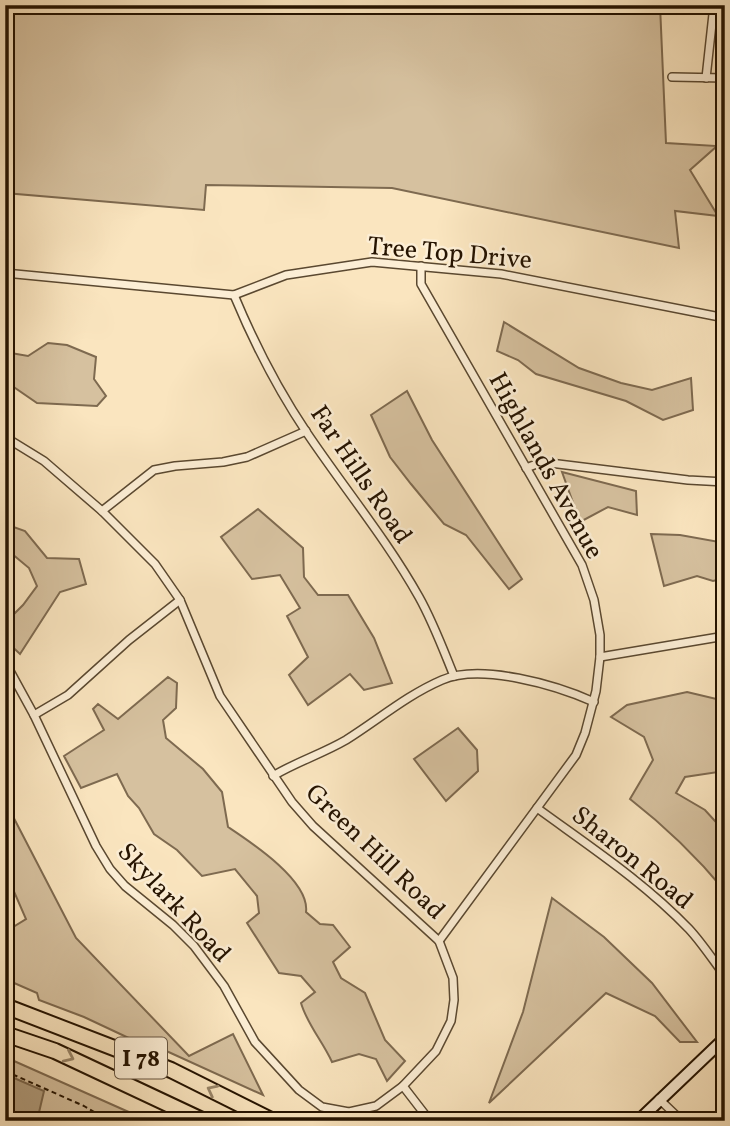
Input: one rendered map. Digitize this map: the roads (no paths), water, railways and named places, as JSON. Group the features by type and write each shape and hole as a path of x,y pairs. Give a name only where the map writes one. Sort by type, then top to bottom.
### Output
{"highway":[{"name":"I 78","path":"5,1006 172,1070 273,1121"},
{"name":"I 78","path":"5,1034 55,1051 204,1121"}],"main road":[{"path":"638,1121 725,1038"}],"street":[{"path":"706,78 714,5"},
{"path":"672,77 725,78"},
{"name":"Tree Top Drive","path":"5,273 234,295 286,275 372,262 501,274 725,318"},
{"name":"Highlands Avenue","path":"421,266 421,284 582,565 594,600 600,635 594,702 576,754 439,941"},
{"name":"Far Hills Road","path":"234,295 250,333 306,431 418,595 454,676"},
{"path":"102,511 154,470 247,457 306,431"},
{"name":"Green Hill Road","path":"5,437 44,461 102,511 155,564 180,600 220,696 273,776 313,826 439,941 453,978 451,1021 436,1051 403,1086"},
{"path":"526,468 542,462 725,482"},
{"path":"34,715 68,695 129,640 180,600"},
{"path":"600,657 725,636"},
{"name":"Skylark Road","path":"5,662 110,869 125,886 163,916 194,946 223,986 255,1042 299,1090 322,1107 349,1112 376,1106 403,1086"},
{"path":"273,776 342,742 411,696 454,676 486,675 525,680 564,688 594,702"},
{"name":"Sharon Road","path":"537,808 627,873 661,903 690,930 725,976"},
{"path":"403,1086 430,1121"},
{"path":"659,1099 682,1121"}]}
